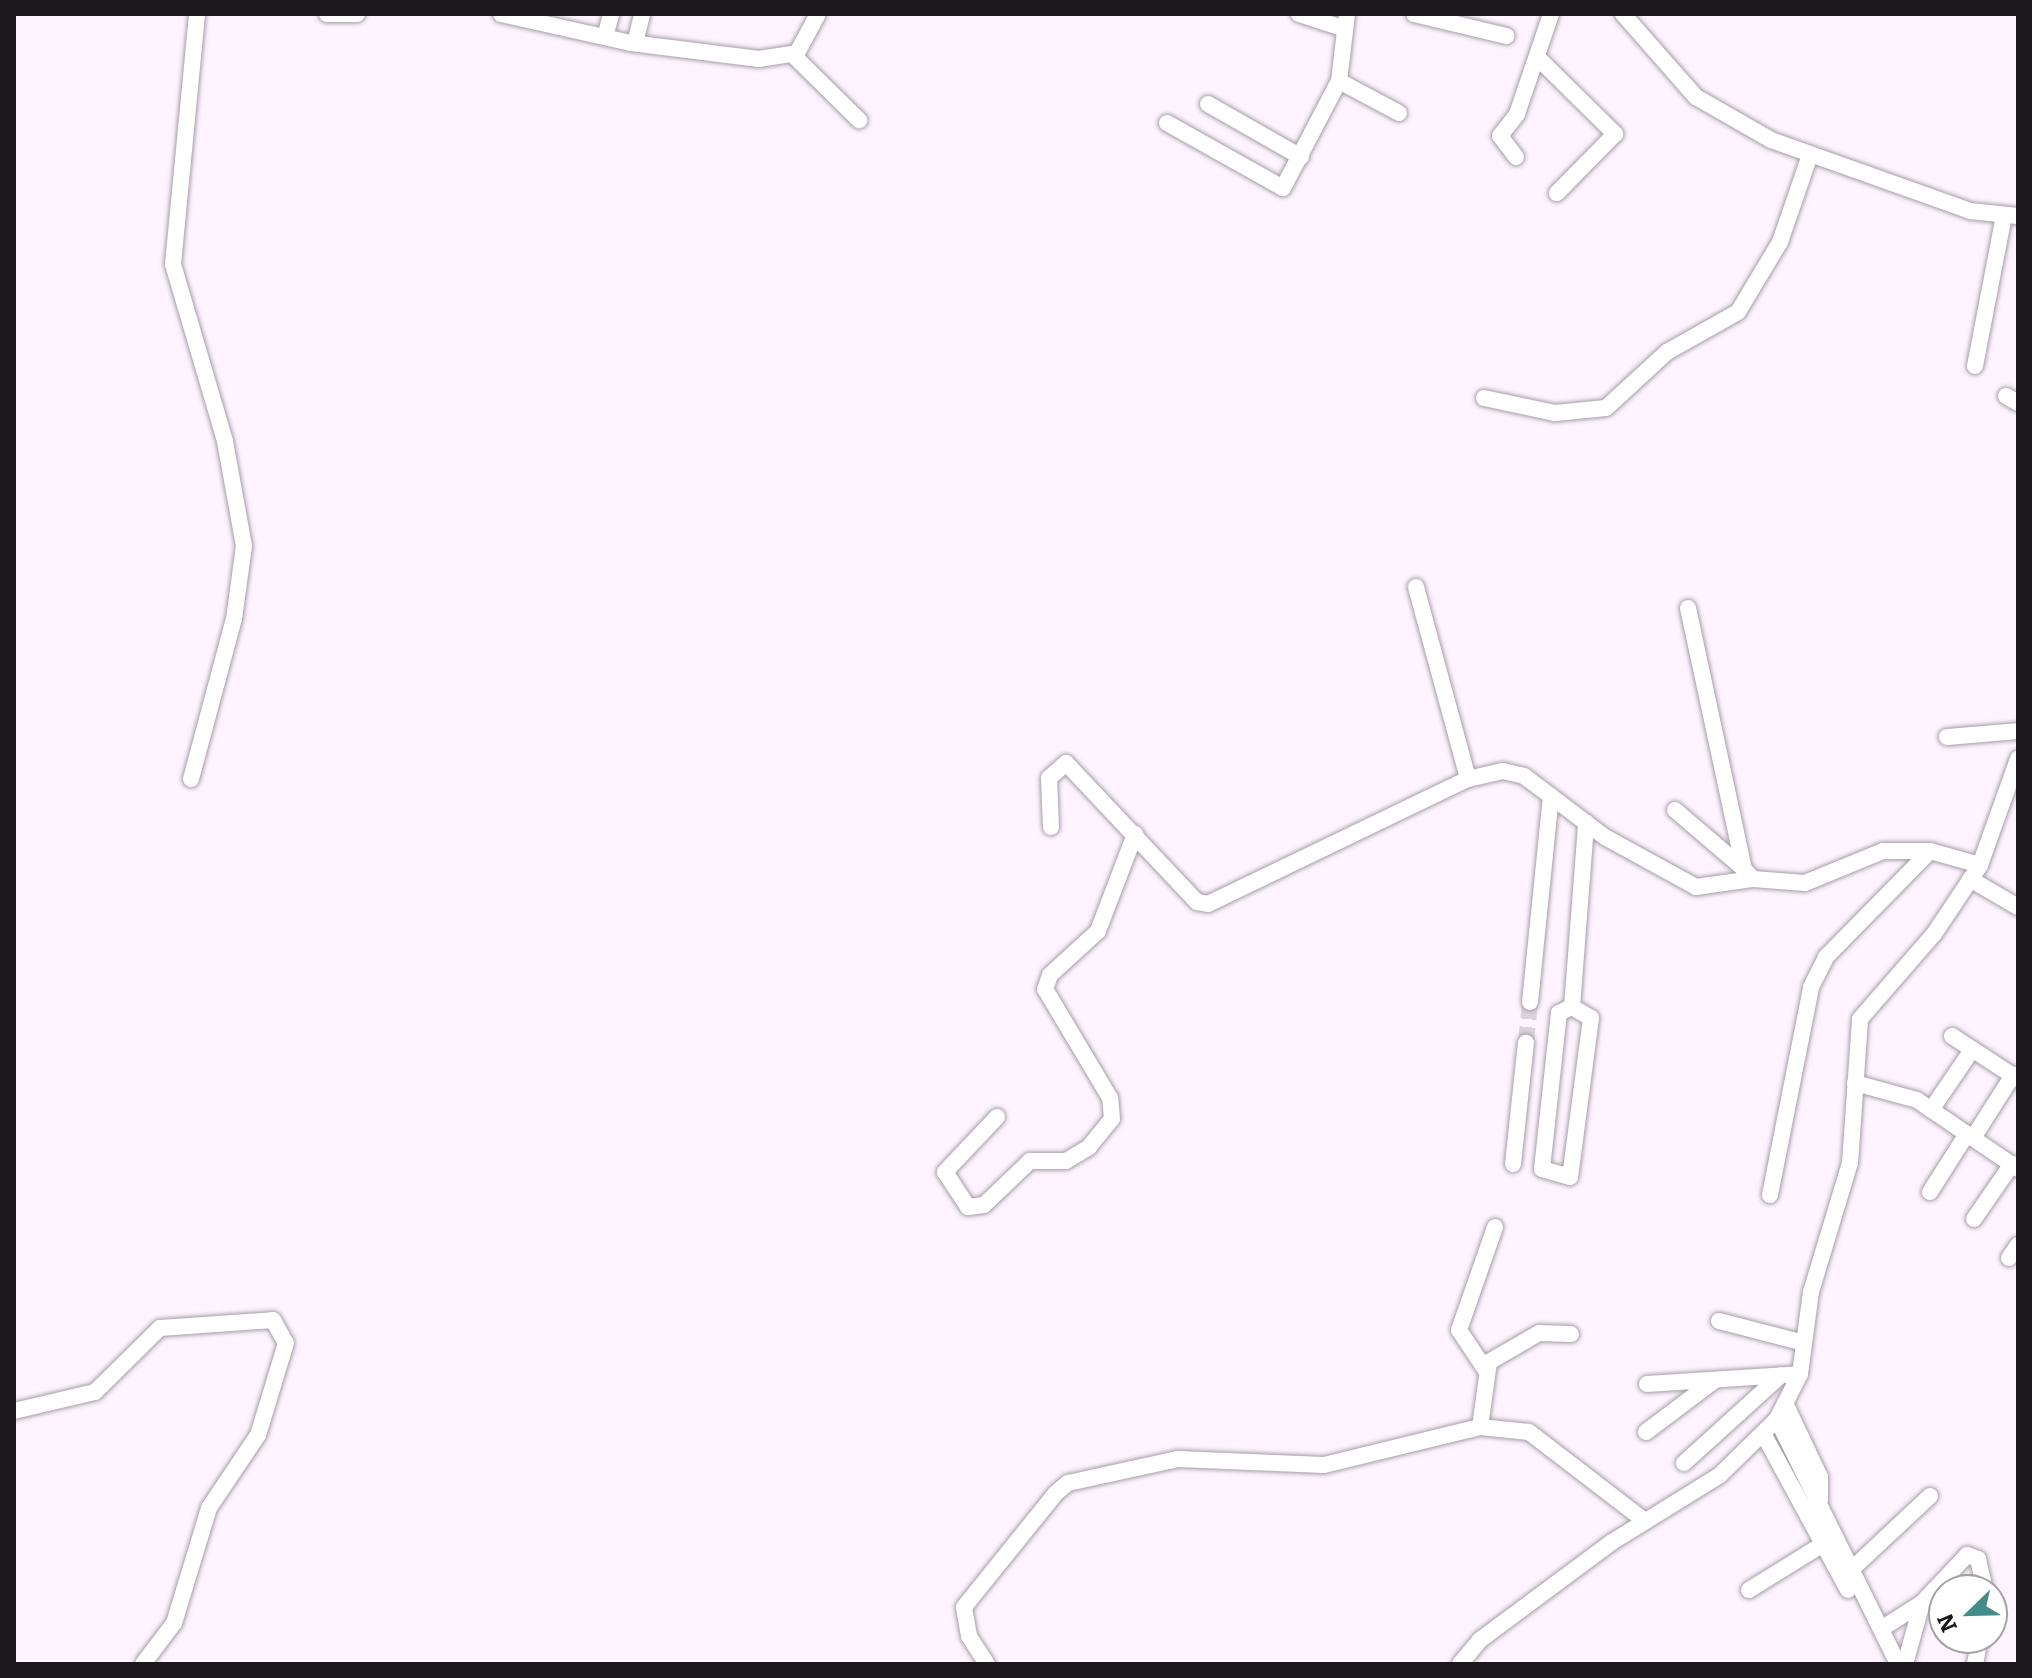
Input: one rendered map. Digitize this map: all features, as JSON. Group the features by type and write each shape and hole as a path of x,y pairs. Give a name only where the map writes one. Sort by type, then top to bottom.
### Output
{"street":[{"path":"191,779 234,619 244,546 225,441 173,264 197,14"},
{"path":"327,14 357,14"},
{"path":"506,14 635,43 759,59 793,55"},
{"path":"605,37 611,14"},
{"path":"635,43 642,14"},
{"path":"793,55 818,14"},
{"path":"1167,123 1277,187 1301,157 1339,81 1344,21 1299,14"},
{"path":"1516,157 1500,136 1517,114 1551,14"},
{"path":"1623,14 1696,97 1809,158 1970,211 2011,215 1975,366"},
{"path":"1420,15 1506,36"},
{"path":"793,55 859,120"},
{"path":"1537,57 1615,134 1557,193"},
{"path":"1339,81 1399,113"},
{"path":"1208,104 1301,157"},
{"path":"1484,398 1555,413 1606,408 1667,352 1738,312 1780,242 1809,158"},
{"path":"1416,587 1468,779"},
{"path":"1688,608 1748,874"},
{"path":"1947,737 2018,731"},
{"path":"1460,1664 1480,1640 1765,1437 1777,1419 1800,1374 1811,1292 1850,1163 1860,1019 1975,872 2018,759"},
{"path":"1051,827 1049,778 1066,763 1197,902 1208,904 1468,779 1503,771 1551,796 1586,823 1696,887 1748,874 1805,883 1855,857 1930,851 1975,872 2018,907"},
{"path":"1530,1002 1551,796"},
{"path":"1675,810 1748,874"},
{"path":"1572,1007 1586,823"},
{"path":"997,1117 945,1172 968,1207 984,1205 1030,1161 1066,1161 1089,1147 1112,1119 1110,1098 1045,989 1050,975 1098,931 1135,834"},
{"path":"1770,1195 1811,987 1826,957 1930,851"},
{"path":"1572,1007 1591,1018 1570,1177 1542,1169 1559,1013 1572,1007"},
{"path":"1930,1192 2015,1077 1952,1036"},
{"path":"1513,1164 1526,1043"},
{"path":"1931,1110 1972,1050"},
{"path":"1855,1083 1893,1088 2016,1165 1974,1219"},
{"path":"1480,1427 1485,1369 1459,1330 1495,1227"},
{"path":"14,1411 95,1392 160,1328 273,1320 286,1343 258,1435 209,1508 174,1623 143,1664"},
{"path":"1719,1321 1804,1343"},
{"path":"1485,1369 1539,1333 1571,1334"},
{"path":"1647,1384 1800,1374"},
{"path":"1684,1463 1780,1376"},
{"path":"1646,1432 1715,1380"},
{"path":"1785,1403 1820,1500 1898,1664"},
{"path":"1777,1419 1805,1462"},
{"path":"987,1664 969,1636 964,1607 1007,1546 1068,1483 1178,1459 1357,1462 1480,1427 1540,1438 1645,1521"},
{"path":"1765,1437 1820,1546 1848,1590"},
{"path":"1852,1569 1930,1496"},
{"path":"1749,1590 1820,1546"},
{"path":"1949,1574 1967,1555 1978,1559 1981,1574"},
{"path":"1881,1629 1928,1597"},
{"path":"1905,1664 1922,1603"}],"tunnel":[{"path":"1526,1043 1530,1002"}]}
